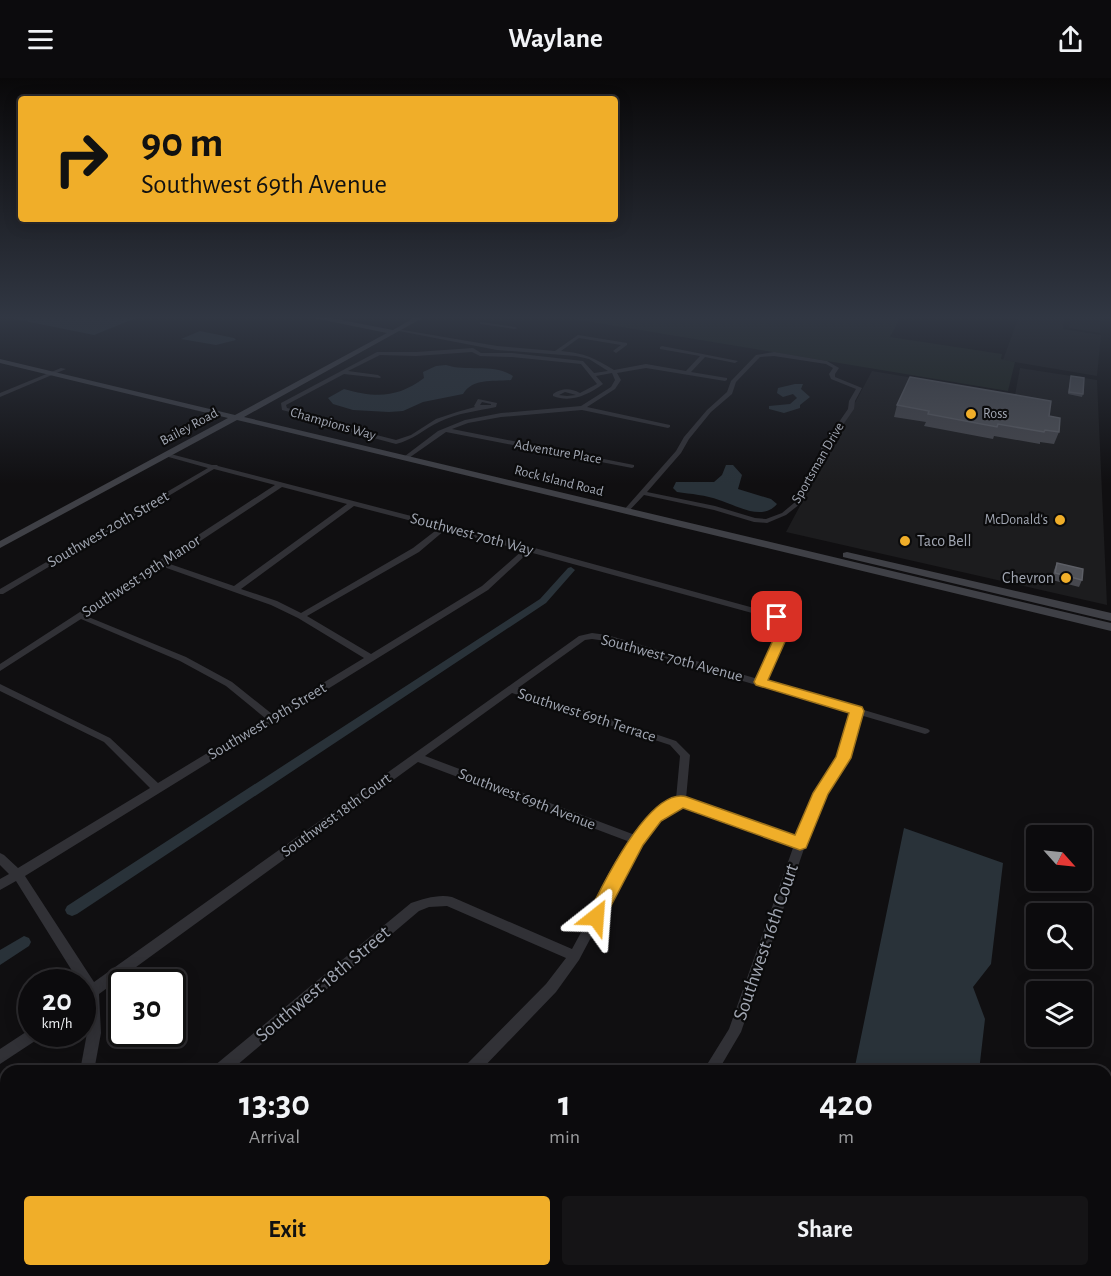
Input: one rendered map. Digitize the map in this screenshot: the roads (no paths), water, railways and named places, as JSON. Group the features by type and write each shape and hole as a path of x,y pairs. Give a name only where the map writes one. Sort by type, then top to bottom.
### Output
{"main road":[{"name":"Rock Island Road","path":"48,372 411,456 1111,627"},
{"name":"Rock Island Road","path":"74,372 236,414"},
{"name":"Bailey Road","path":"0,535 314,372"},
{"name":"Bailey Road","path":"0,545 167,455 236,414"},
{"name":"Rock Island Road","path":"628,509 1111,617"}],"street":[{"name":"Champions Way","path":"340,372 286,401 284,409 304,414 312,420 396,442 407,440 434,421 448,415 481,408 477,406 480,400 490,400 501,415"},
{"path":"340,372 378,378"},
{"name":"Champions Way","path":"591,372 594,375"},
{"path":"580,394 600,384 594,375 614,372 618,380 613,388 582,408"},
{"path":"681,372 725,379"},
{"name":"Sportsman Drive","path":"628,509 679,452 692,431 709,411 730,393 733,382 743,372"},
{"name":"Sportsman Drive","path":"642,493 715,508 754,520 766,520 784,514 796,504 819,467 824,458 824,448 851,410 852,401 859,388 852,383 836,380 832,374 833,372"},
{"path":"0,394 53,373"},
{"path":"411,456 446,433 448,429 467,421 501,415 582,408 668,426"},
{"name":"Adventure Place","path":"448,429 483,438 632,466"},
{"name":"Southwest 70th Way","path":"167,455 528,549 777,617 785,626 760,682"},
{"name":"Southwest 20th Street","path":"0,592 215,466"},
{"name":"Southwest 19th Manor","path":"0,668 282,484"},
{"path":"236,589 353,503"},
{"path":"301,616 416,550 444,527"},
{"name":"Southwest 19th Street","path":"0,885 485,588 528,549"},
{"path":"160,563 274,603 301,616 371,658"},
{"path":"80,616 183,659 229,684 270,718"},
{"name":"Southwest 70th Avenue","path":"592,636 607,638 925,731"},
{"name":"Southwest 18th Court","path":"96,988 510,689 582,638 592,636"},
{"path":"0,687 107,740 156,788"},
{"name":"Southwest 69th Terrace","path":"510,689 673,743 685,754 681,801"},
{"name":"Southwest 16th Court","path":"714,1065 734,1032 800,843 820,793 843,758 857,711"},
{"name":"Southwest 69th Avenue","path":"416,757 637,840"},
{"path":"476,1065 551,988 575,956 637,840 655,817 681,801 800,843"},
{"path":"0,858 18,874 73,969"},
{"name":"Southwest 18th Street","path":"226,1065 415,907 429,902 448,901 575,956"},
{"path":"0,1057 18,1044"},
{"path":"88,1065 91,1047"}],"waterway":[{"path":"72,910 543,601 571,570"},
{"path":"0,958 24,942"}],"place":[{"name":"Ross","path":"971,414"},
{"name":"McDonald's","path":"1060,520"},
{"name":"Taco Bell","path":"905,541"},
{"name":"Chevron","path":"1066,578"}]}
